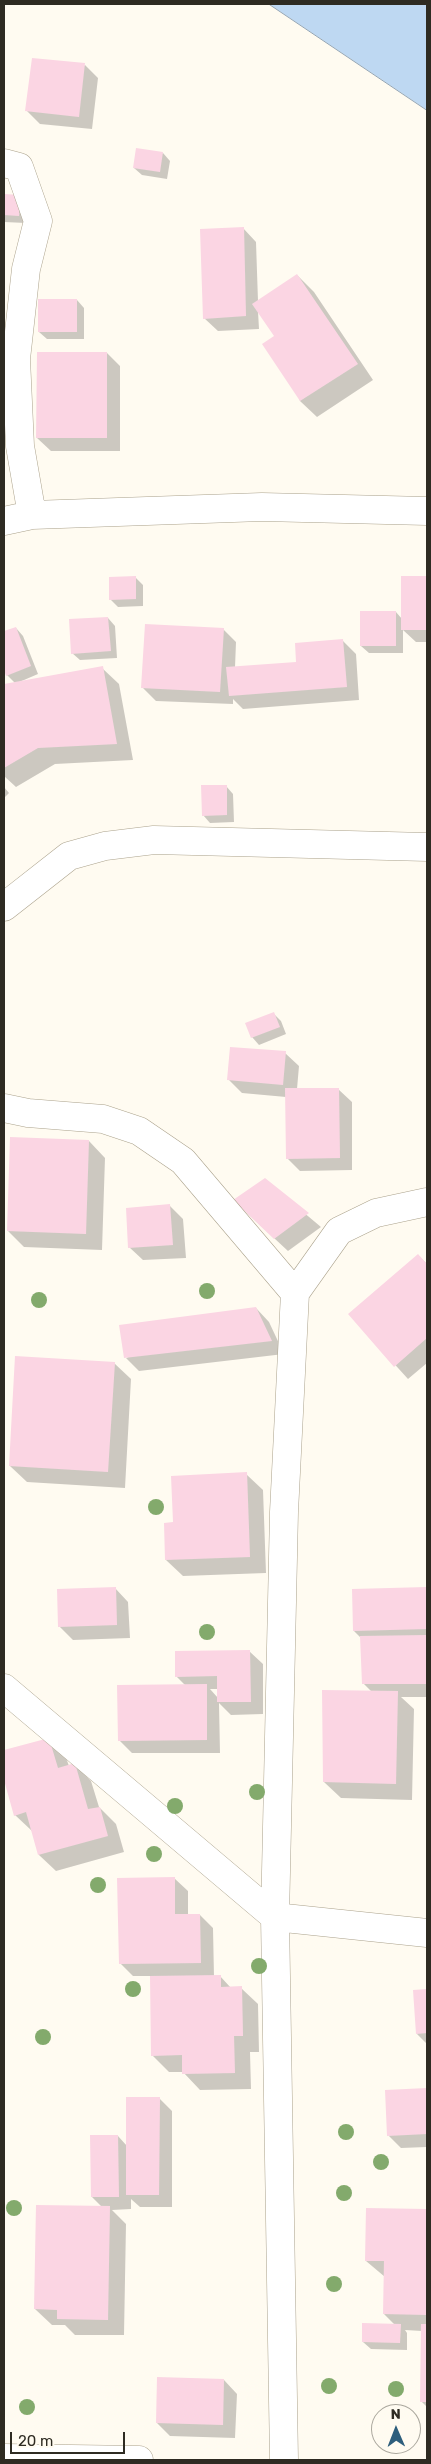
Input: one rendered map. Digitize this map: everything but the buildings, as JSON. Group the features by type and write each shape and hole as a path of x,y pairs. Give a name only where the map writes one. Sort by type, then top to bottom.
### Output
{"street":[{"path":"4,163 19,168 38,221 26,269 16,359 20,446 32,515"},
{"path":"4,521 32,515 262,508 427,511"},
{"path":"4,908 69,856 105,846 154,840 427,847"},
{"path":"4,1108 28,1113 103,1119 140,1131 183,1161 295,1293"},
{"path":"284,2460 275,1917 284,1512 295,1293 339,1231 376,1213 427,1202"},
{"path":"4,1688 275,1917 427,1933"},
{"path":"4,2458 139,2460"}],"water":[{"path":"269,4 427,4 427,110"}]}
